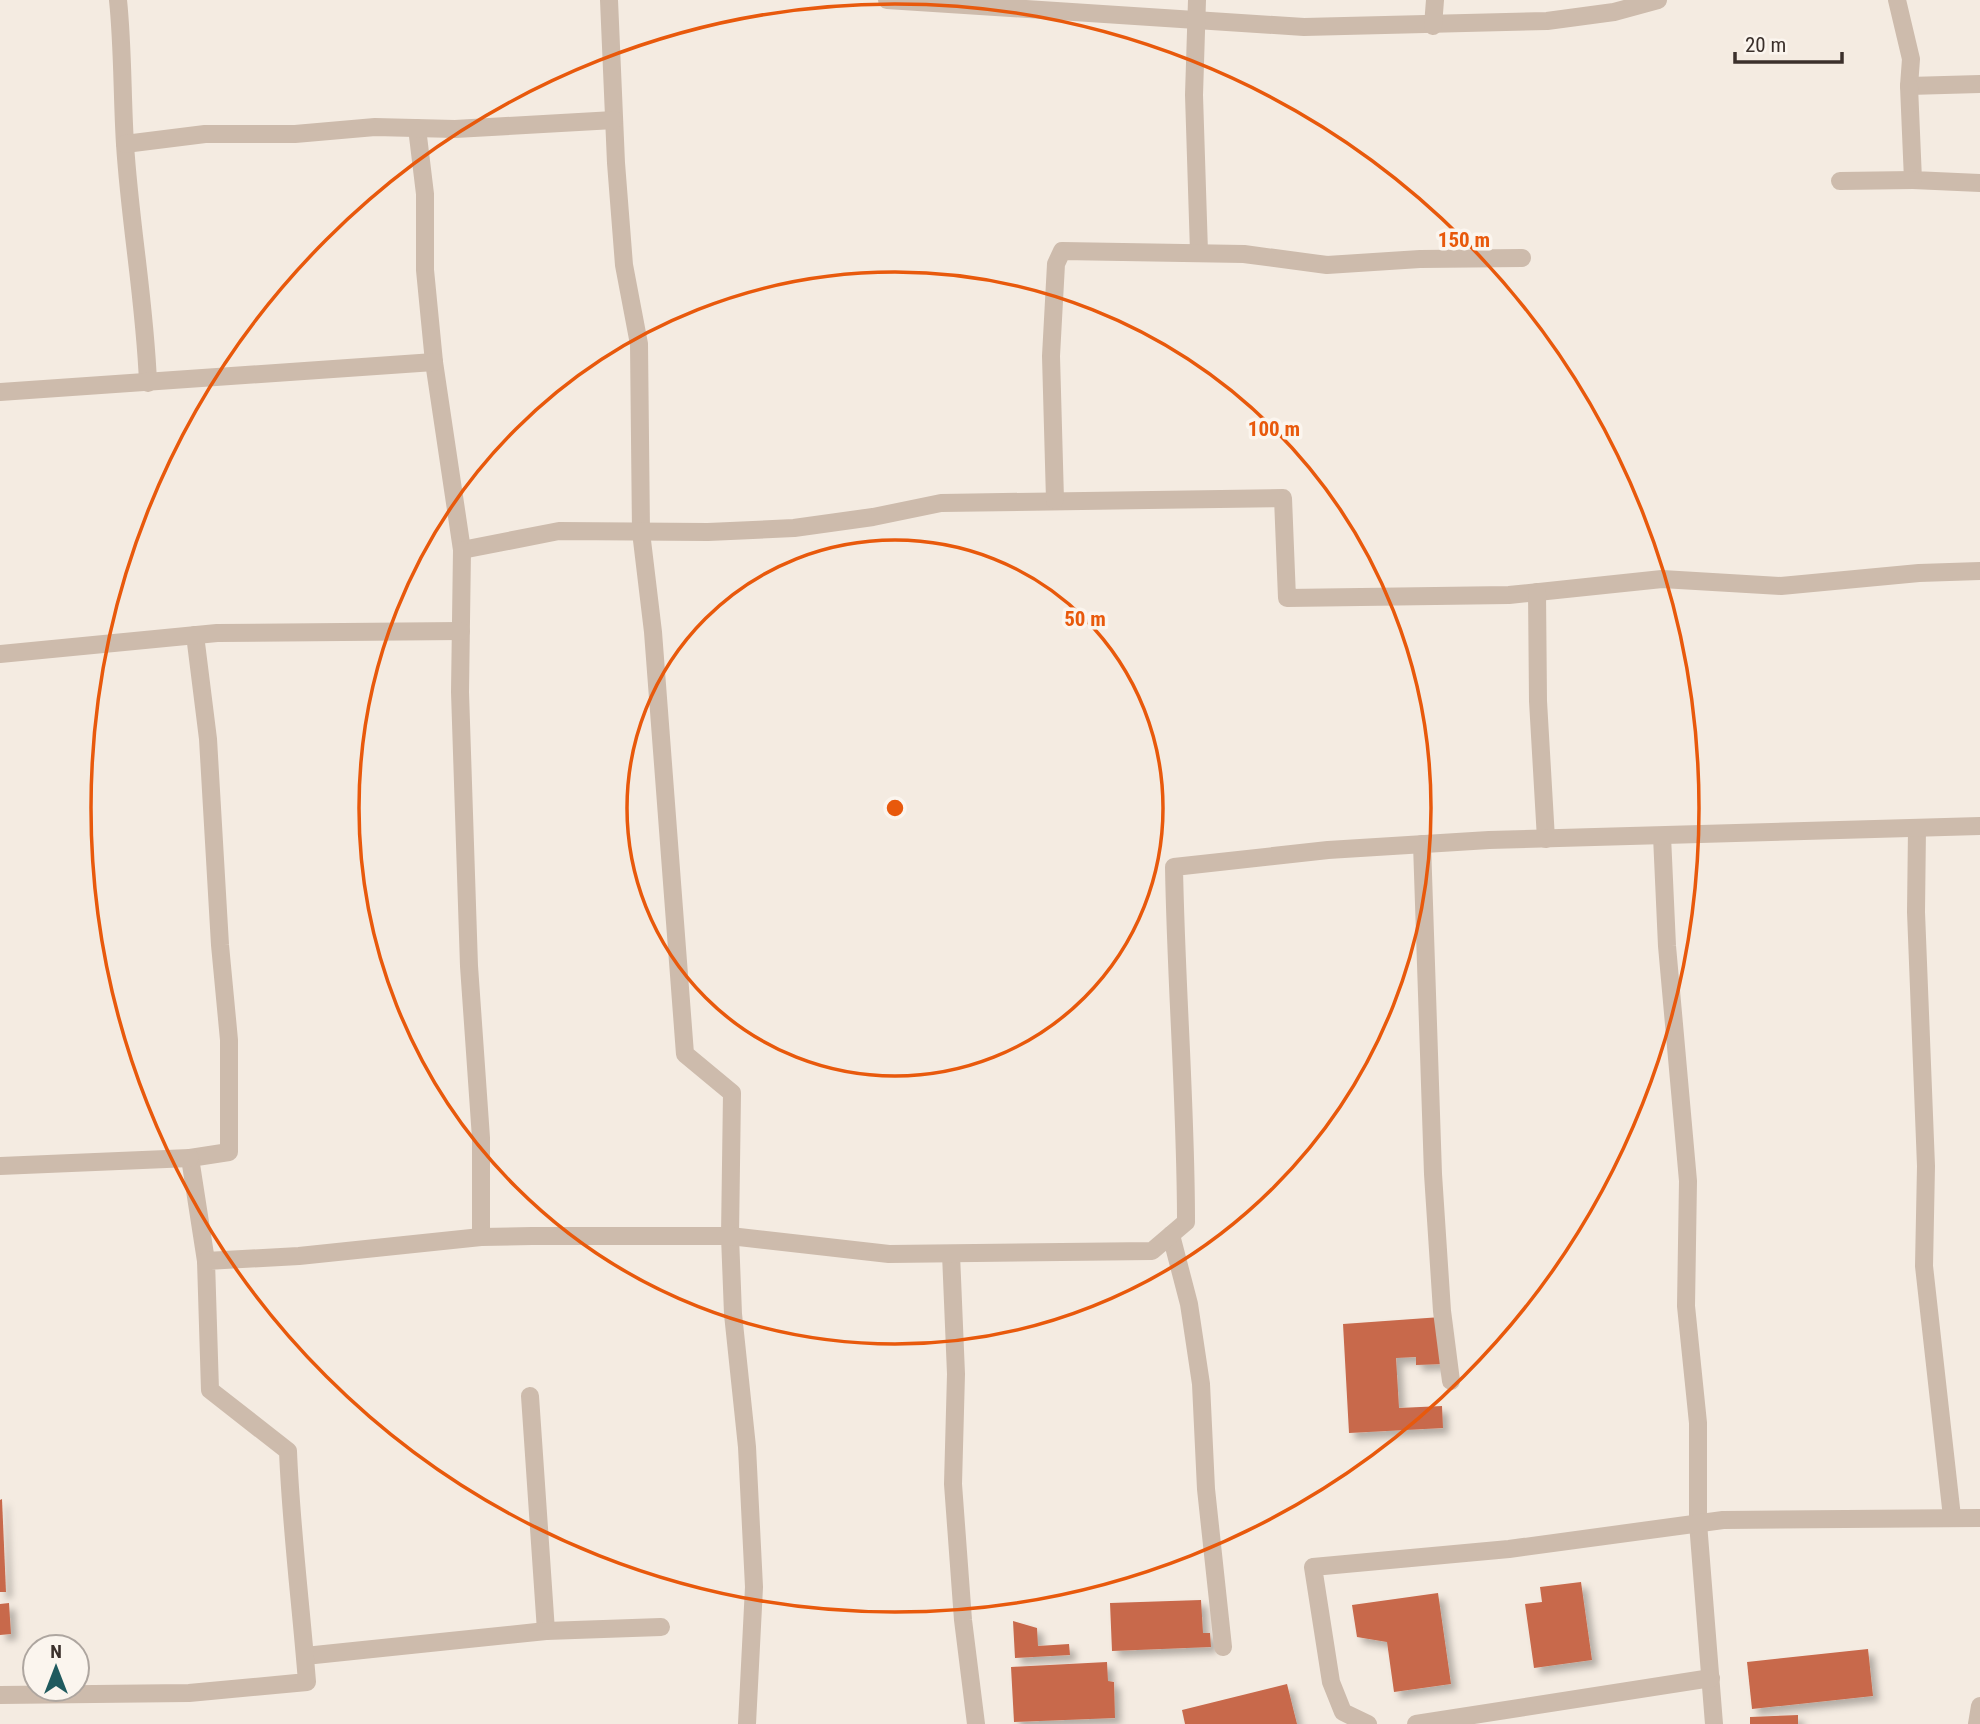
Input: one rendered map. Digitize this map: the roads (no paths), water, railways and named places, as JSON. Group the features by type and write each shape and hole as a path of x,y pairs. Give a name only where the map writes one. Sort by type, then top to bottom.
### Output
{"street":[{"path":"118,0 124,58 125,144 146,322 148,383"},
{"path":"608,0 624,265 639,344 641,532 654,644 685,1054 732,1093 730,1236 733,1314 747,1447 754,1587 747,1724"},
{"path":"887,0 1304,27 1433,26 1547,21 1614,12 1658,0"},
{"path":"1197,0 1194,95 1199,252"},
{"path":"1433,26 1435,0"},
{"path":"1896,0 1911,59 1909,86 1913,180"},
{"path":"1909,86 1980,85"},
{"path":"125,144 205,134 295,134 375,127 455,129 614,120"},
{"path":"416,128 425,194 425,270 434,362 462,550 461,631 469,966 481,1138 481,1237"},
{"path":"1840,181 1980,183"},
{"path":"1055,500 1051,356 1056,264 1062,251 1199,252 1327,265 1420,259 1522,258"},
{"path":"0,392 434,362"},
{"path":"462,550 559,531 794,528 873,517 941,503 1283,498 1287,598 1357,599 1537,593 1662,579 1781,586 1919,573 1980,571"},
{"path":"1537,593 1538,701 1546,839"},
{"path":"0,654 195,635 461,631"},
{"path":"0,1166 190,1158 229,1152 229,1040 220,944 208,739 195,635"},
{"path":"206,1261 299,1256 481,1237 730,1236 890,1254 1152,1251 1186,1222 1186,1131 1175,979 1174,867 1328,850 1422,844 1980,826"},
{"path":"1917,828 1916,912 1926,1166 1924,1266 1952,1517"},
{"path":"1662,836 1667,946 1688,1181 1686,1306 1698,1423 1699,1523 1714,1724"},
{"path":"1422,844 1433,1174 1442,1311 1451,1381"},
{"path":"0,1695 189,1693 307,1682 302,1601 291,1537 288,1451 210,1390 206,1261 190,1158"},
{"path":"1171,1235 1189,1304 1201,1384 1206,1489 1223,1647"},
{"path":"951,1254 956,1374 953,1484 963,1619 976,1724"},
{"path":"530,1396 547,1631"},
{"path":"1368,1724 1343,1712 1331,1682 1313,1567 1509,1549 1699,1523 1980,1518"},
{"path":"305,1656 547,1631 661,1627"},
{"path":"1416,1724 1711,1678"},
{"path":"1977,1724 1980,1706"}]}
